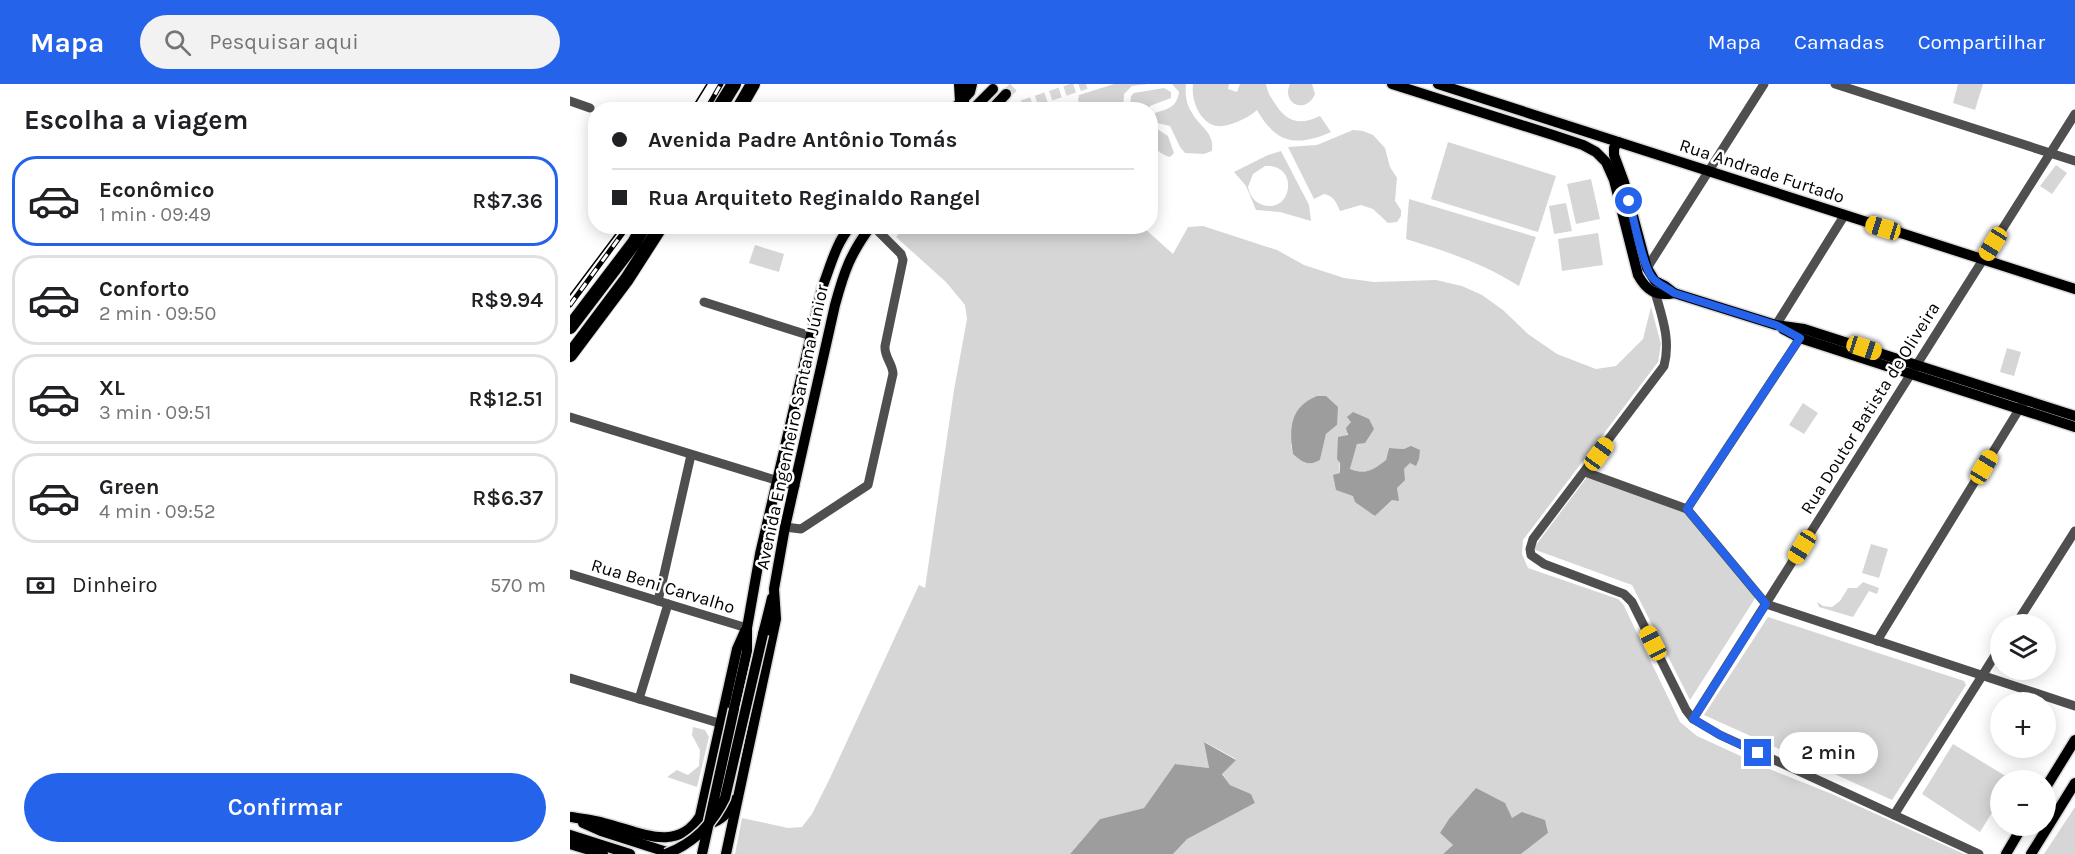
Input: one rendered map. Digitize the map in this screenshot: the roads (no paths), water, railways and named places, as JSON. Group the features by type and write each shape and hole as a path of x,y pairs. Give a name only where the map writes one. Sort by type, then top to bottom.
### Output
{"highway":[{"path":"723,102 734,84"},
{"path":"743,102 753,84"},
{"path":"961,84 962,102"},
{"path":"570,327 639,234"},
{"path":"570,355 627,279 656,234"}],"main road":[{"path":"965,102 972,84"},
{"path":"1392,84 1573,142 1596,152 1610,169 1638,275 1647,288 1663,295 1674,293"},
{"name":"Rua Andrade Furtado","path":"1437,84 2075,289"},
{"path":"971,102 993,89"},
{"path":"999,102 1006,94"},
{"path":"1618,142 1614,148 1614,155 1624,182 1647,268 1655,281 1674,293 1776,325 1804,329 1914,369 2023,404 2075,416"},
{"path":"1619,204 1624,182"},
{"path":"1622,216 1639,239"},
{"name":"Avenida Engenheiro Santana Júnior","path":"702,854 747,651 747,628 760,554 822,288 846,234"},
{"name":"Avenida Engenheiro Santana Júnior","path":"726,854 776,619 774,589 785,527 842,277 854,248 865,234"},
{"path":"1776,325 1800,338 1914,369"},
{"path":"2023,404 2075,427"},
{"path":"666,854 688,844 706,829 725,798 774,589"},
{"path":"571,817 670,840 690,830 700,816 737,649 747,628"},
{"path":"2056,771 2075,740"},
{"path":"2031,854 2075,783"},
{"path":"702,806 706,819 714,822 720,820 728,811 740,784"},
{"path":"571,817 601,831 673,854"},
{"path":"570,835 630,854"},
{"path":"2006,854 2017,836"},
{"path":"570,844 603,854"}],"street":[{"path":"1428,96 1437,84"},
{"path":"1647,268 1764,84"},
{"path":"1835,84 2075,161"},
{"path":"570,101 588,107"},
{"name":"Rua Doutor Batista de Oliveira","path":"1693,719 2075,114"},
{"path":"1776,325 1844,216"},
{"path":"785,527 801,529 868,485 893,375 893,368 885,353 885,346 903,261 901,254 880,234"},
{"path":"1655,292 1667,334 1667,356 1664,366 1530,543 1531,555 1544,564 1624,594 1632,602 1686,710 1693,719 1720,735 1978,854"},
{"path":"704,302 811,336"},
{"path":"1687,509 1800,338"},
{"path":"1877,641 2023,404"},
{"path":"570,417 795,486"},
{"path":"657,601 691,455"},
{"path":"1585,472 1687,509 1766,604 2075,706"},
{"path":"2022,614 2075,531"},
{"name":"Rua Beni Carvalho","path":"570,574 747,628"},
{"path":"639,699 668,604"},
{"path":"1894,815 1990,663"},
{"path":"570,678 722,724"}],"tunnel":[{"path":"1006,94 1017,84"},
{"path":"1032,102 1086,84"}],"tram line":[{"path":"696,102 707,84"},
{"path":"570,295 616,234"}],"railway":[{"path":"711,102 721,84"},
{"path":"570,305 622,234"}]}
